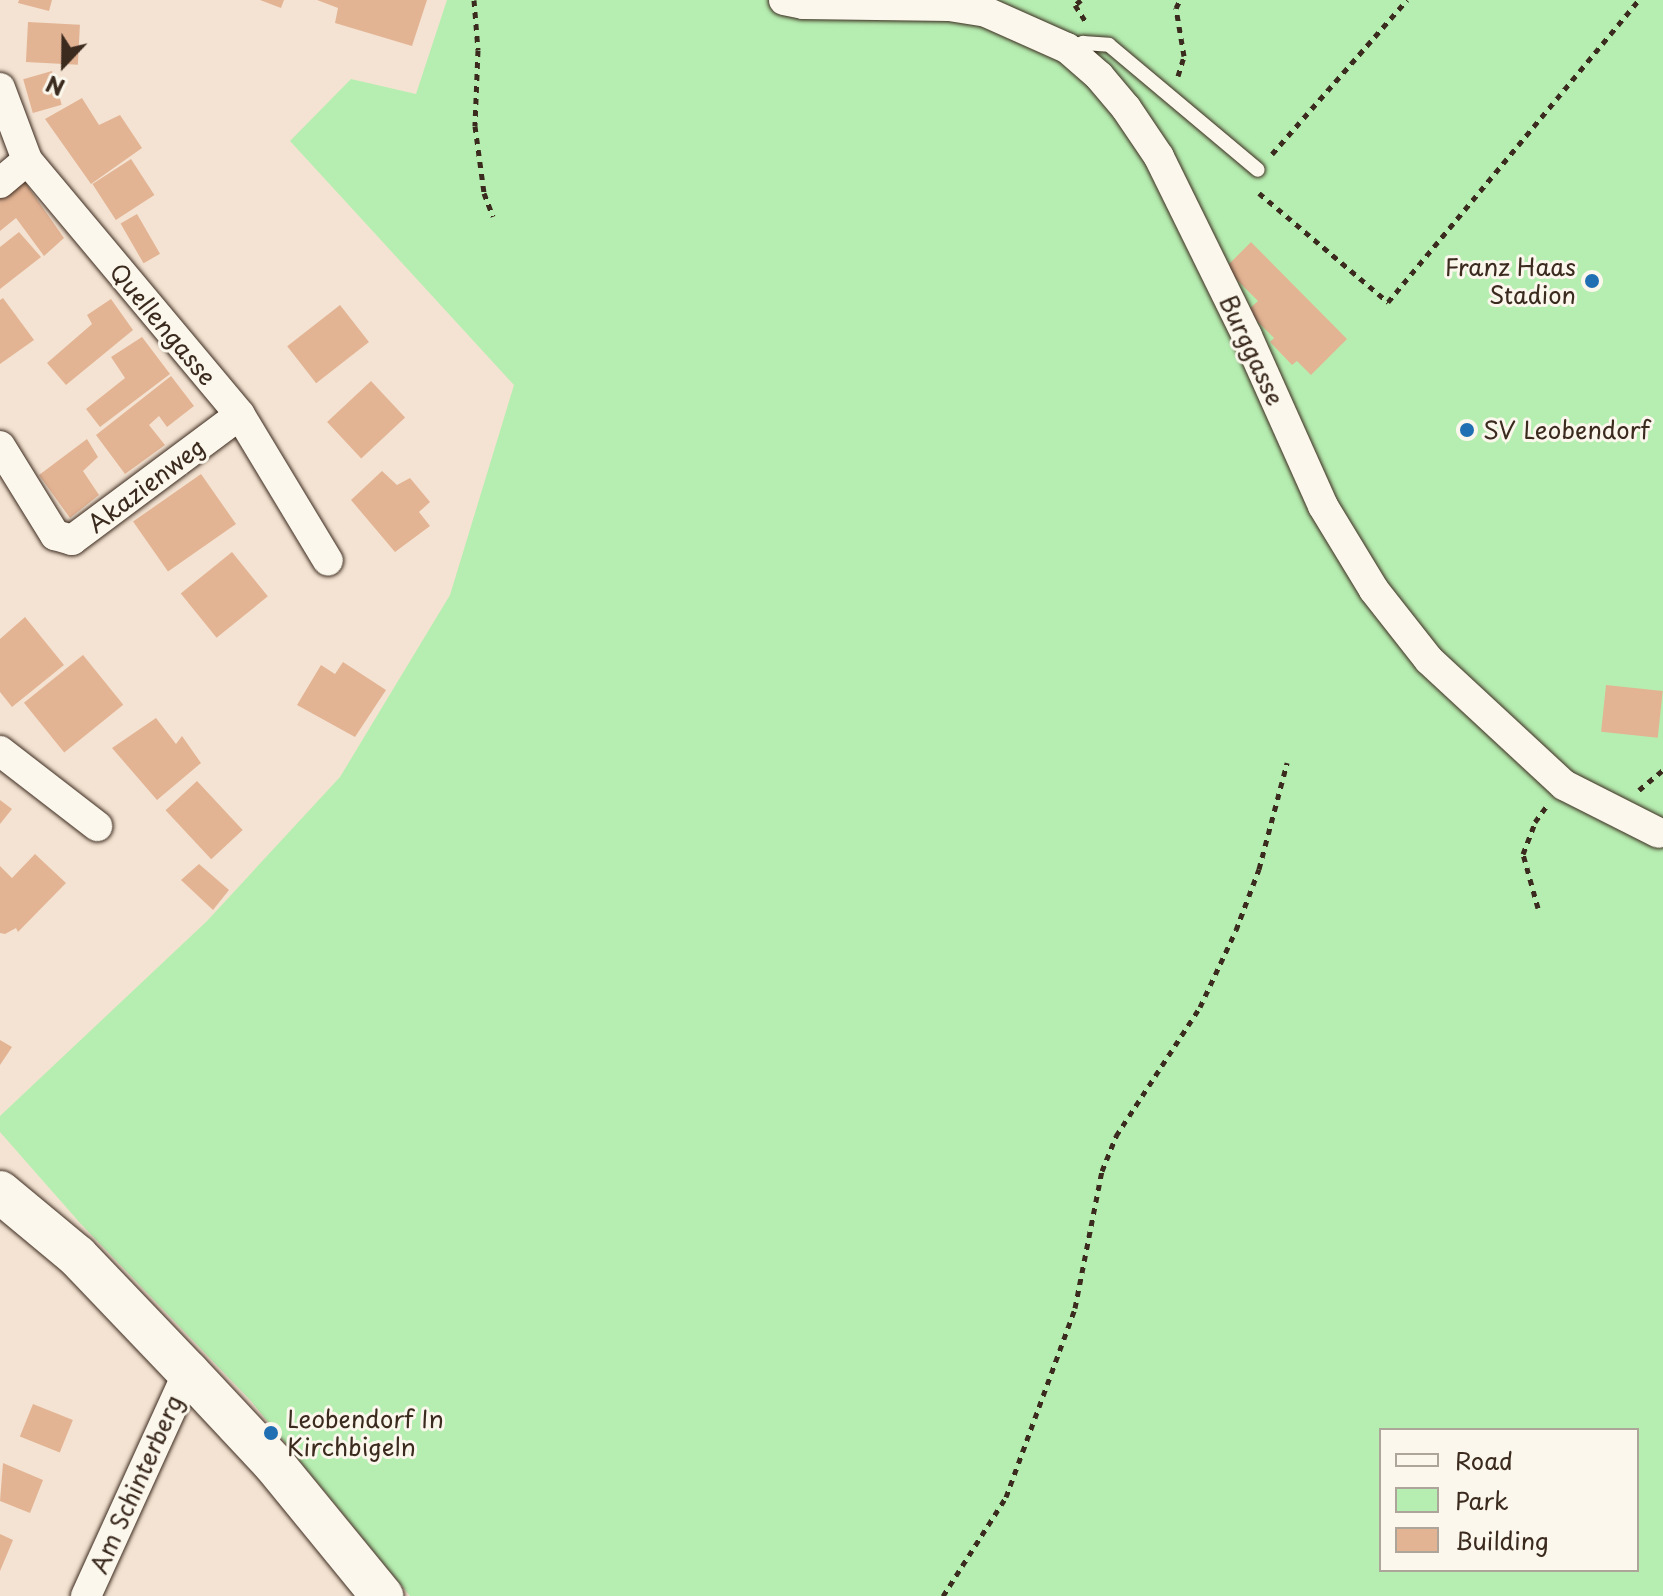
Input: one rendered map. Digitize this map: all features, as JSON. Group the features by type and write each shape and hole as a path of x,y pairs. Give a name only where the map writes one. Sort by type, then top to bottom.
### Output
{"main road":[{"path":"0,1192 22,1207 77,1256 188,1372 274,1464 376,1593"}],"street":[{"name":"Burggasse","path":"784,0 803,4 949,6 986,12 1025,26 1067,48 1099,76 1126,108 1159,157 1247,336 1323,506 1374,590 1429,660 1564,785 1659,833"},
{"name":"Quellengasse","path":"0,88 27,160 240,415 328,561"},
{"path":"0,183 27,160"},
{"name":"Akazienweg","path":"0,446 55,535 72,540 240,415"},
{"path":"0,751 97,826"},
{"name":"Am Schinterberg","path":"86,1596 188,1372"}],"lane":[{"path":"1067,48 1083,43 1109,45 1258,170"}],"path":[{"path":"474,0 478,50 475,126 484,193 493,216"},
{"path":"1161,88 1173,83 1179,75 1184,56 1176,8 1180,0"},
{"path":"1407,0 1247,183 1388,302 1639,0"},
{"path":"943,1596 1006,1497 1075,1308 1102,1171 1111,1148 1200,1007 1236,930 1259,869 1287,763"},
{"path":"1538,908 1523,854 1535,822 1564,785"}],"green space":[{"path":"447,0 1663,0 1663,1596 410,1596 251,1401 80,1223 0,1132 0,1116 207,921 340,777 450,595 514,385 290,141 351,79 416,94"}],"building":[{"path":"19,0 52,0 49,11 18,3"},
{"path":"260,0 284,0 281,8"},
{"path":"317,0 427,0 412,46 335,23 338,8"},
{"path":"28,22 80,25 78,65 26,62"},
{"path":"52,71 62,105 33,113 23,79"},
{"path":"82,98 99,125 120,115 142,148 91,184 45,119"},
{"path":"131,159 154,195 116,220 92,184"},
{"path":"22,178 64,238 44,256 16,218 0,231 0,195"},
{"path":"137,214 160,254 144,263 121,224"},
{"path":"19,232 41,257 0,289 0,247"},
{"path":"1251,242 1347,339 1311,375 1297,361 1292,365 1270,342 1274,338 1247,311 1258,301 1225,268"},
{"path":"3,298 34,340 0,364 0,300"},
{"path":"111,299 133,330 66,385 47,363 92,324 87,315"},
{"path":"340,305 369,342 316,383 287,346"},
{"path":"142,337 170,374 100,427 86,409 125,378 111,357"},
{"path":"171,376 194,406 167,427 159,416 149,425 165,445 125,474 96,435"},
{"path":"371,381 405,418 361,458 327,422"},
{"path":"87,439 98,457 83,471 99,495 70,518 39,475"},
{"path":"382,471 397,485 410,478 430,502 419,512 430,526 395,552 351,500"},
{"path":"201,474 236,524 168,572 133,522"},
{"path":"232,552 268,596 217,638 181,594"},
{"path":"25,617 64,665 12,707 0,692 0,639"},
{"path":"83,655 123,705 64,753 24,703"},
{"path":"343,662 386,690 355,737 297,705 321,665 335,674"},
{"path":"1606,685 1663,691 1658,738 1601,732"},
{"path":"156,718 176,744 182,736 201,763 157,800 112,748"},
{"path":"197,781 243,830 211,859 166,810"},
{"path":"0,800 12,809 0,824"},
{"path":"35,854 66,883 18,932 16,928 5,934 0,933 0,866 12,878"},
{"path":"199,864 229,890 213,910 181,880"},
{"path":"0,1040 12,1047 0,1065"},
{"path":"33,1404 73,1420 60,1453 20,1436"},
{"path":"3,1463 43,1480 30,1513 0,1501"},
{"path":"0,1534 13,1540 0,1571"}],"place":[{"name":"Franz Haas Stadion","path":"1592,281"},
{"name":"SV Leobendorf","path":"1467,430"},
{"name":"Leobendorf In Kirchbigeln","path":"271,1433"}]}
